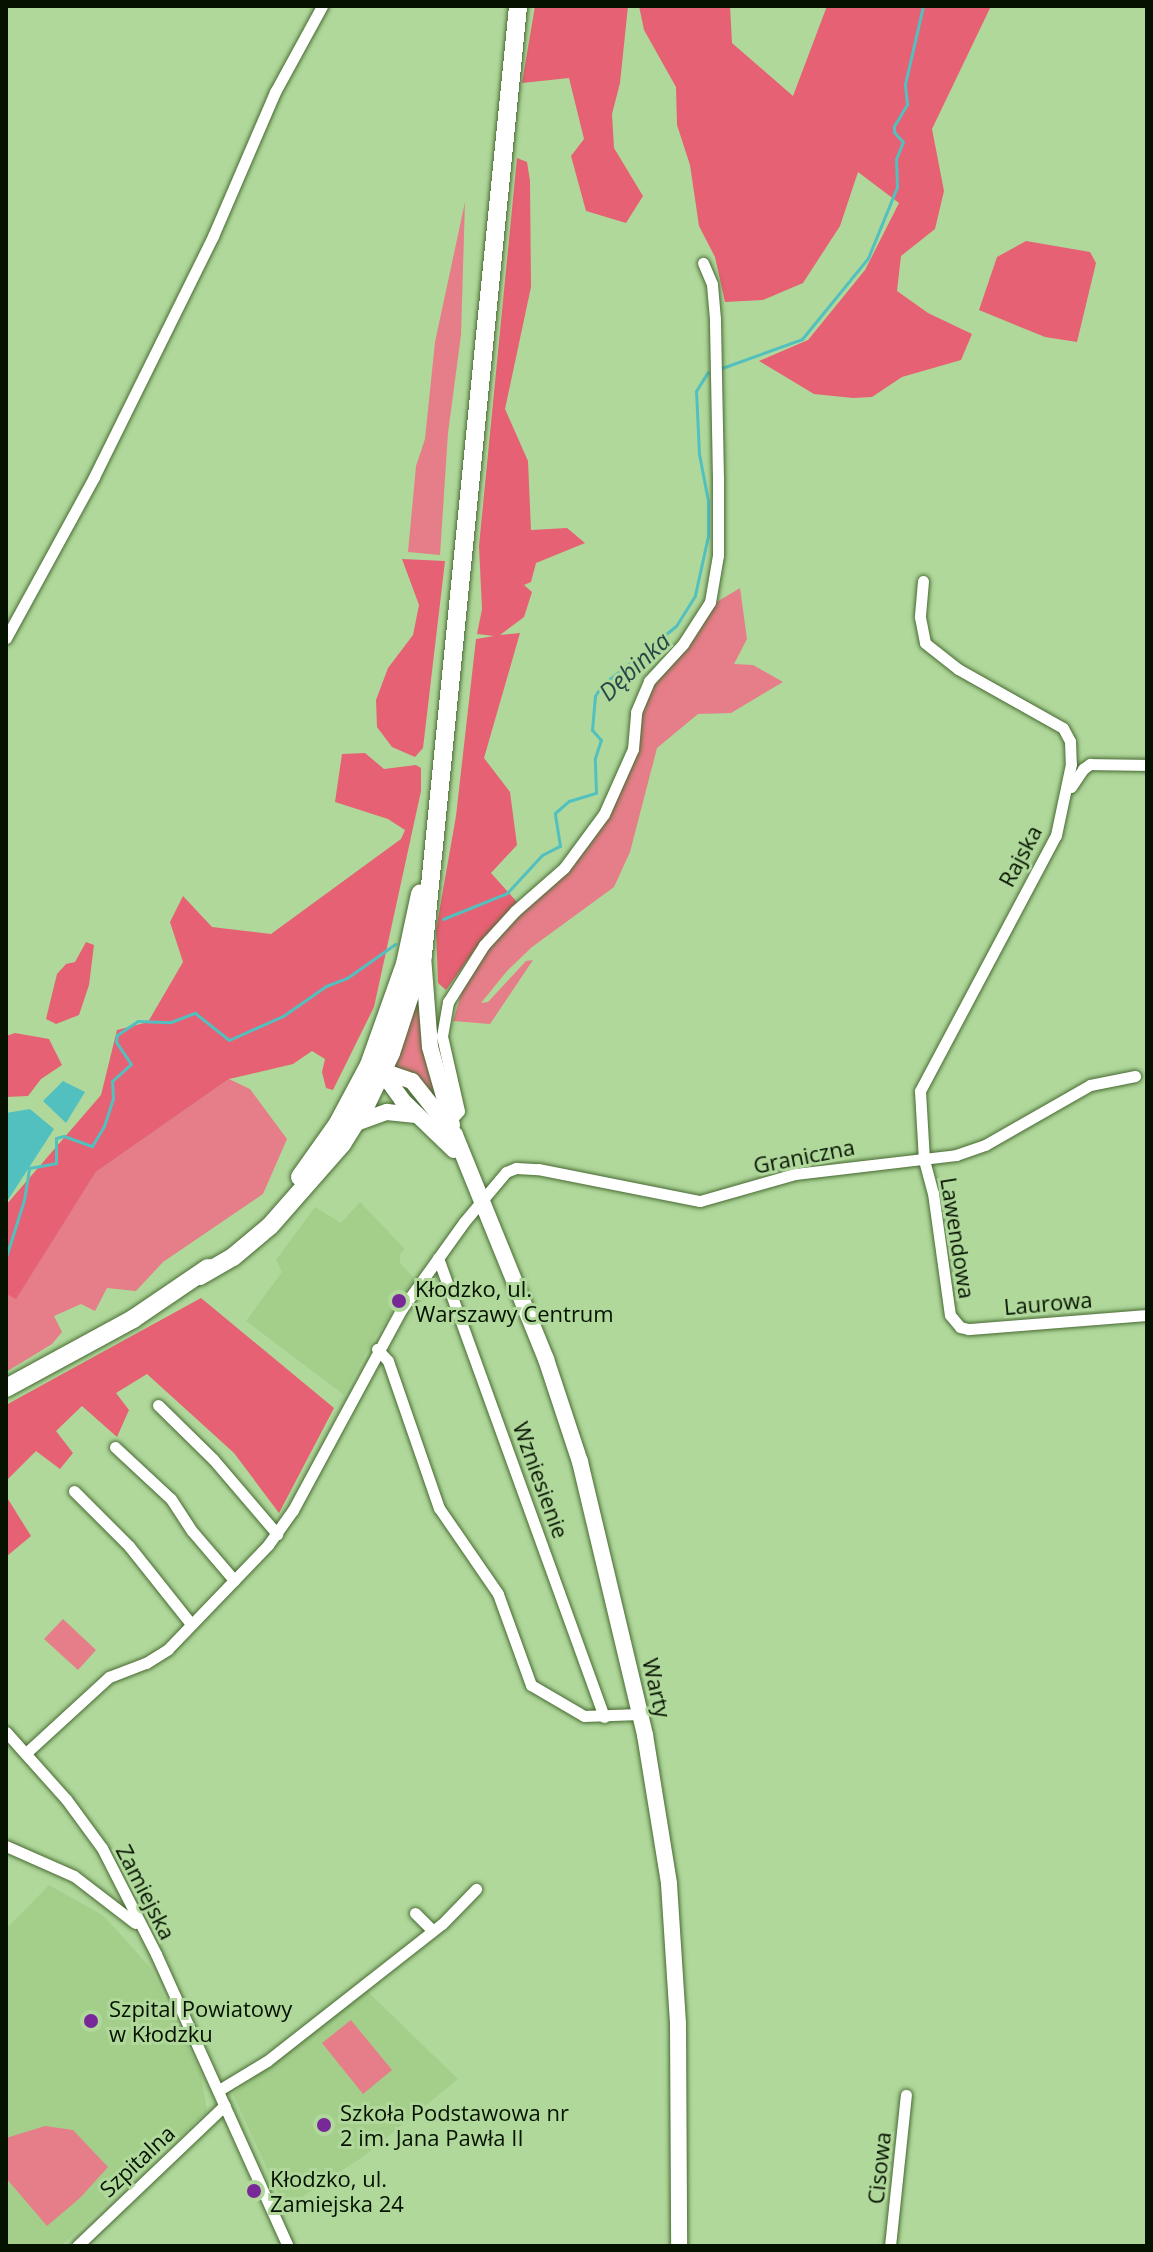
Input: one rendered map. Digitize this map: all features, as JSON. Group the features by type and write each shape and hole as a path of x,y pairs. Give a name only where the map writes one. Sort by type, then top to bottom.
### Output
{"highway":[{"path":"245,1242 320,1151 376,1069 406,1015 423,955 423,918 518,6"},
{"path":"6,1388 133,1319 200,1276 245,1242 304,1189 356,1123 423,918"}],"main road":[{"path":"423,955 430,1047 452,1128"},
{"name":"Warty","path":"376,1069 400,1074 412,1081 452,1128 546,1359 573,1439 640,1714 660,1814 674,1939 679,2246"},
{"name":"Warty","path":"376,1069 419,1117 445,1139 465,1165"},
{"path":"356,1123 387,1112 419,1117"}],"street":[{"path":"6,638 100,464 213,236 275,92 322,6"},
{"path":"452,1128 459,1111 442,1036 448,1002 484,945 515,911 564,868 604,814 633,749 636,712 649,681 683,644 710,602 718,555 715,319 712,284 703,263"},
{"name":"Rajska","path":"923,581 920,617 925,643 958,669 1063,728 1070,741 1068,793 1056,835 920,1091 924,1160"},
{"path":"1068,793 1083,769 1090,764 1147,765"},
{"name":"Graniczna","path":"480,1203 506,1172 516,1168 616,1182 700,1201 795,1174 924,1160 985,1145 1090,1085 1135,1076"},
{"name":"Lawendowa","path":"924,1160 933,1193 946,1297 954,1322"},
{"path":"26,1753 109,1677 146,1663 168,1649 277,1534 293,1510 377,1349 438,1258 480,1203"},
{"name":"Wzniesienie","path":"438,1258 604,1717"},
{"name":"Laurowa","path":"954,1322 969,1329 1147,1315"},
{"path":"377,1349 388,1361 439,1508 498,1594 531,1685 574,1712 604,1717 640,1714"},
{"path":"158,1405 213,1459 277,1534"},
{"path":"115,1447 171,1499 192,1531 234,1580"},
{"path":"74,1491 129,1546 191,1624"},
{"name":"Zamiejska","path":"6,1732 102,1848 119,1879 139,1928 156,1954 288,2246"},
{"path":"6,1846 74,1876 103,1895 139,1928"},
{"path":"103,1895 117,1887 119,1879"},
{"path":"219,2090 267,2061 437,1928 476,1889"},
{"path":"415,1913 437,1928"},
{"name":"Cisowa","path":"890,2246 906,2095"},
{"name":"Szpitalna","path":"77,2246 225,2105"}],"shaded area":[{"path":"535,6 628,6 620,83 612,114 614,148 643,196 626,223 586,211 571,156 584,139 569,78 522,83"},
{"path":"639,6 730,6 732,43 793,96 827,6 991,6 932,129 944,191 935,229 901,256 897,291 928,313 972,334 961,360 902,377 872,397 853,398 814,394 759,361 808,340 865,270 899,203 858,172 840,226 803,283 763,300 725,302 715,257 699,226 690,165 677,125 676,87 644,30"},
{"path":"517,158 527,162 530,181 531,287 505,409 528,461 531,530 567,528 585,543 536,563 531,582 524,585 532,592 524,617 500,635 520,633 484,758 510,792 517,845 491,873 517,902 479,944 446,990 438,983 436,930 456,816 476,639 494,636 477,634 482,609 479,546"},
{"path":"465,202 461,335 448,433 440,555 408,552 416,466 425,439 435,342"},
{"path":"1026,241 1090,252 1096,263 1077,342 1045,337 979,310 997,257"},
{"path":"402,559 445,561 423,748 415,757 392,747 377,727 376,700 388,668 413,635 419,605"},
{"path":"740,588 747,639 734,664 753,665 783,682 731,713 698,714 657,748 630,852 614,887 532,947 507,971 481,1003 488,1002 526,961 533,960 490,1024 453,1021 464,985 488,949 519,913 587,849 610,815 641,712 655,684 688,648 715,603"},
{"path":"365,753 384,769 416,765 421,768 421,791 374,1007 333,1090 326,1088 322,1072 325,1059 312,1051 293,1064 229,1079 96,1172 16,1299 6,1294 6,1205 101,1095 117,1030 148,1022 183,962 170,922 183,896 212,927 271,934 401,839 405,830 388,819 335,802 342,754"},
{"path":"86,942 94,945 89,985 79,1015 56,1024 46,1019 57,974 66,964 75,962"},
{"path":"423,978 448,1120 392,1068"},
{"path":"15,1033 49,1039 62,1065 41,1079 28,1096 6,1097 6,1036"},
{"path":"229,1079 250,1089 287,1139 263,1194 163,1262 136,1291 107,1288 95,1311 81,1304 54,1316 62,1332 52,1344 6,1372 6,1294 16,1298 96,1172"},
{"path":"360,1202 405,1249 400,1254 400,1263 414,1278 370,1345 344,1395 246,1321 282,1272 276,1260 315,1207 341,1223"},
{"path":"201,1298 334,1408 279,1513 234,1453 147,1374 116,1393 129,1410 117,1437 82,1406 56,1431 73,1453 60,1469 36,1451 6,1481 6,1405"},
{"path":"6,1496 31,1536 7,1556 6,1556"},
{"path":"63,1619 96,1650 78,1670 44,1639"},
{"name":"Szpital Powiatowy w Kłodzku","path":"49,1885 104,1916 150,1967 201,2074 207,2111 61,2246 6,2246 6,1929"},
{"name":"Szkoła Podstawowa nr 2 im. Jana Pawła II","path":"366,1990 458,2079 364,2156 285,2208 233,2094"},
{"path":"351,2020 392,2070 363,2094 322,2043"},
{"path":"45,2126 73,2130 108,2167 80,2198 47,2226 6,2178 6,2138"}],"water":[{"path":"63,1081 85,1092 66,1123 43,1101"},
{"path":"30,1109 54,1129 6,1203 6,1113"}],"waterway":[{"name":"Dębinka","path":"722,368 802,339 868,258 897,187 896,159 903,142 894,132 894,126 907,104 905,84 923,6"},
{"name":"Dębinka","path":"443,919 507,893 542,855 560,846 555,813 569,801 596,793 595,758 601,740 592,730 595,696 601,686 676,626 695,595 708,536 708,501 699,454 696,391 708,372"},
{"name":"Dębinka","path":"6,1257 24,1200 29,1168 56,1163 56,1138 64,1136 92,1146 104,1126 113,1098 112,1081 131,1064 116,1042 117,1035 138,1021 171,1022 195,1013 229,1040 283,1016 326,986 347,978 395,944"}],"place":[{"name":"Kłodzko, ul. Warszawy Centrum","path":"399,1301"},
{"name":"Szpital Powiatowy w Kłodzku","path":"91,2021"},
{"name":"Szkoła Podstawowa nr 2 im. Jana Pawła II","path":"324,2125"},
{"name":"Kłodzko, ul. Zamiejska 24","path":"254,2191"}]}
